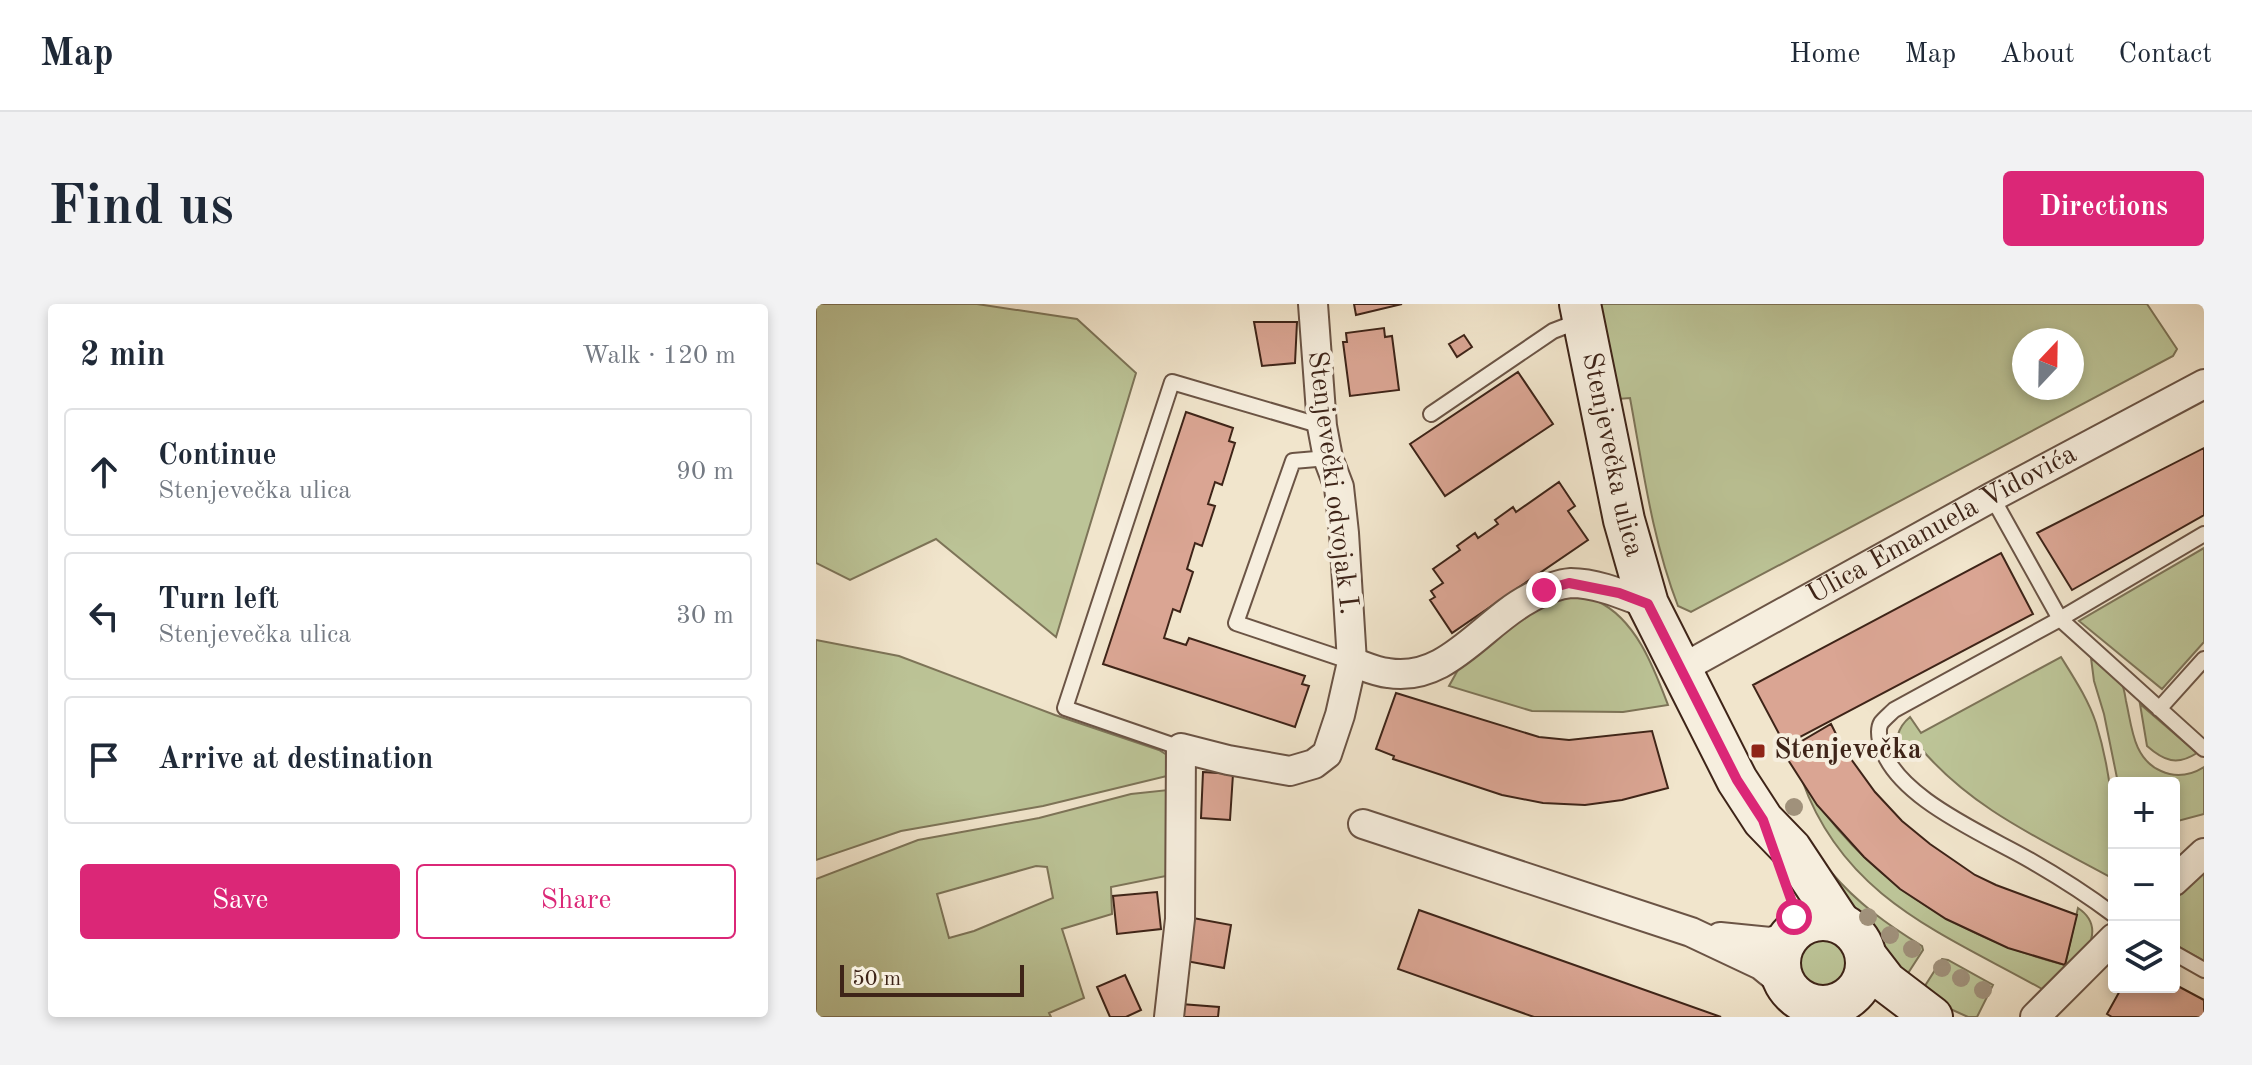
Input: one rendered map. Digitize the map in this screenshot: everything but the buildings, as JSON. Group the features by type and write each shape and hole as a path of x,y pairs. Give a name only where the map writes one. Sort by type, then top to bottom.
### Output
{"street":[{"name":"Stenjevečki odvojak I.","path":"1181,748 1290,771 1314,764 1327,754 1340,715 1352,662 1339,487 1328,458 1322,426 1313,304"},
{"name":"Stenjevečka ulica","path":"1582,312 1624,520 1648,604 1737,780 1763,820 1791,849 1840,923"},
{"name":"Ulica Emanuela Vidovića","path":"1683,668 2204,384"},
{"name":"Stenjevečka ulica","path":"1352,662 1385,673 1403,675 1439,667 1518,604 1544,590 1569,583 1619,593 1648,604"},
{"path":"1169,1017 1180,919 1181,748"},
{"name":"Stenjevečka ulica","path":"1763,820 1793,905 1794,917 1789,936"},
{"path":"1363,824 1691,932 1761,965 1791,998 1828,1007 1829,1011"},
{"path":"2180,875 2204,853"},
{"path":"1691,932 1770,942 1789,936 1811,921 1826,919 1840,923 1861,942 1876,973 1932,1017"},
{"path":"1789,936 1780,957 1780,970 1791,998"},
{"path":"2035,1017 2108,944"},
{"path":"1829,1011 1853,995 1862,983 1866,956"},
{"path":"1829,1011 1854,1004 1910,1017"}],"lane":[{"path":"1431,414 1553,331 1573,322 1582,312"},
{"path":"1181,748 1065,708 1172,382 1322,426"},
{"path":"1328,458 1293,461 1236,623 1352,662"},
{"path":"1992,497 2060,619 2204,749"},
{"path":"2108,911 2072,886 1931,804 1903,780 1883,755 1879,735 1881,724 1894,710 2060,619 2204,534"},
{"path":"2159,709 2204,659"},
{"path":"2180,956 2204,970"}],"green space":[{"path":"816,304 977,304 1077,319 1136,373 1056,637 936,539 850,580 816,563"},
{"path":"1600,304 2147,304 2177,349 2173,356 1691,612 1678,606 1661,555 1630,398 1618,399"},
{"path":"2204,548 2204,642 2162,689 2079,621"},
{"path":"1572,596 1597,601 1623,620 1642,646 1668,705 1623,712 1532,711 1449,686 1468,652 1549,598"},
{"path":"816,640 899,656 1055,715 1159,750 1167,755 1171,775 1043,806 901,831 816,860"},
{"path":"2061,657 2089,706 2101,742 2108,777 2108,876 2033,836 1984,805 1918,745 1901,757 1897,745 1902,725 1910,717 1921,733"},
{"path":"2091,658 2121,682 2135,741 2152,766 2178,775 2204,767 2204,814 2180,820 2180,777 2117,777"},
{"path":"2140,704 2197,753 2183,760 2171,760 2147,746"},
{"path":"1802,780 1826,815 1853,846 1883,874 1950,920 1986,938 2065,965 2078,908 2090,922 2091,940 2042,989 1968,949 1900,908 1870,883 1843,855 1820,821"},
{"path":"1168,790 1171,875 1111,887 1112,914 1062,929 1084,998 1049,1013 1051,1017 816,1017 816,879 918,840 1039,818 1131,794","holes":["1036,866 1047,867 1053,898 974,931 949,938 937,894"]},
{"path":"2204,869 2204,961 2180,947 2180,891"},
{"path":"1826,872 1831,872 1874,913 1922,946 1923,950 1901,984 1870,930 1856,916"},
{"path":"1824,936 1843,944 1851,963 1843,982 1824,990 1805,982 1797,963 1805,944"},
{"path":"1942,959 1993,985 1977,1017 1968,1017 1926,998 1923,989"}],"place":[{"name":"Stenjevečka","path":"1758,751"}],"route":[{"path":"1544,590 1569,583 1598,587 1648,604 1737,780 1763,820 1793,905 1794,917"}]}
